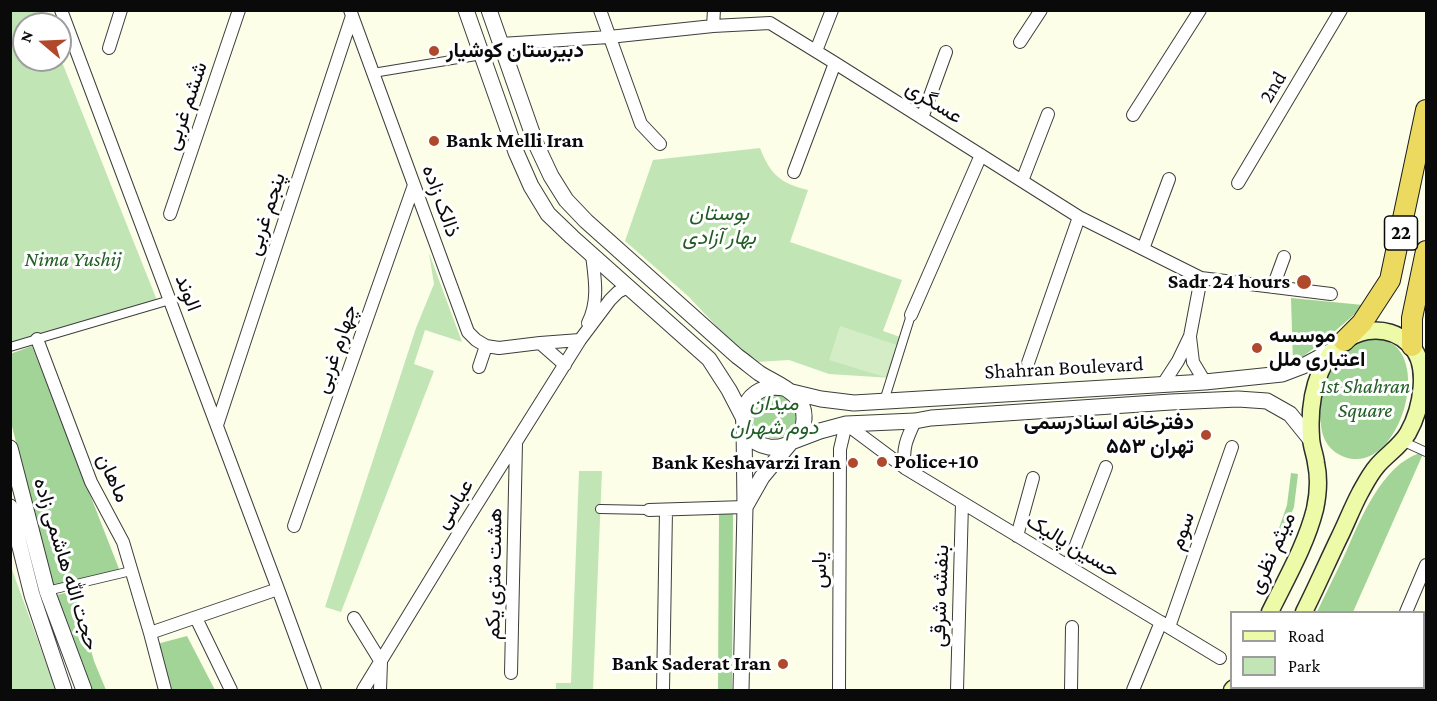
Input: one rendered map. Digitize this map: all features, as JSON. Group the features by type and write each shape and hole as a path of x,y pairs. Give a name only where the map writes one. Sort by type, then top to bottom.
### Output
{"highway":[{"name":"22","path":"1338,345 1362,323 1390,280 1426,110"},
{"name":"22","path":"1419,354 1412,318 1426,251"},
{"path":"1390,280 1394,291 1402,295 1409,295 1419,285"}],"main road":[{"path":"1304,611 1359,494 1377,466 1405,437 1420,399 1422,383 1419,354 1406,340 1392,332 1375,330 1359,333 1338,345 1323,366 1313,395 1310,411 1311,440"},
{"path":"1405,437 1426,426"},
{"name":"میثم نظری","path":"1270,611 1307,536 1316,506 1317,465 1311,440"}],"street":[{"name":"الوند","path":"61,10 315,690"},
{"path":"109,48 121,10"},
{"name":"ششم غربی","path":"170,214 239,10"},
{"path":"466,10 516,152 531,186 549,214 708,359 729,390 749,435 755,442 773,448 791,442"},
{"name":"Shahran Boulevard","path":"489,10 536,144 550,176 566,200 586,221 736,356 788,390 821,399 854,403 1205,382 1282,374 1303,366 1338,345"},
{"path":"600,10 641,124 660,144"},
{"path":"713,26 714,10"},
{"path":"816,51 832,10"},
{"path":"1020,42 1041,10"},
{"path":"1133,115 1200,10"},
{"name":"2nd","path":"1238,183 1341,10"},
{"name":"ذالک زاده","path":"351,13 468,332 486,346"},
{"name":"پنجم غربی","path":"217,424 351,13"},
{"name":"عسگری","path":"501,44 609,38 713,26 770,23 1078,217 1201,278 1331,294"},
{"path":"922,118 946,52"},
{"path":"373,73 482,55"},
{"path":"794,172 835,63"},
{"path":"1022,181 1048,114"},
{"path":"884,401 911,315 981,155"},
{"path":"1143,249 1169,179"},
{"name":"چهارم غربی","path":"294,526 414,185"},
{"path":"1028,363 1078,217"},
{"path":"580,340 594,311 596,283 592,255"},
{"path":"1273,287 1284,257"},
{"path":"1163,384 1190,336 1201,278"},
{"path":"479,367 486,346 499,348 580,340 610,300 618,292 628,287"},
{"path":"10,347 170,300"},
{"path":"1190,336 1193,362 1205,382"},
{"name":"ماهان","path":"37,339 91,482 123,542 165,690"},
{"name":"عباسی","path":"363,690 580,340"},
{"path":"540,343 565,365"},
{"path":"741,690 745,407 756,392 765,388 774,386 788,390 799,399 803,408 803,427 762,477 745,507"},
{"name":"Shahran Boulevard","path":"791,442 846,424 1238,399 1267,401 1290,414 1311,440"},
{"path":"905,468 903,457 905,442 915,421"},
{"name":"یاس","path":"839,690 840,449 846,424"},
{"name":"حسین پالیک","path":"846,424 905,468 1220,658"},
{"path":"1405,437 1426,452"},
{"name":"هشت متری یکم","path":"511,673 516,441"},
{"name":"سوم","path":"1133,690 1165,625 1232,447"},
{"name":"حجت الله هاشمی زاده","path":"10,448 47,591 84,690"},
{"path":"1068,566 1106,466"},
{"path":"1017,536 1033,478"},
{"name":"بنفشه شرقی","path":"957,690 962,502"},
{"path":"10,507 32,595 64,690"},
{"path":"600,509 666,510 745,507"},
{"path":"663,690 666,510"},
{"path":"1406,611 1426,566"},
{"path":"47,591 131,571"},
{"path":"150,633 278,589"},
{"path":"196,618 231,690"},
{"path":"354,618 381,662 380,690"},
{"path":"1071,690 1072,627"}],"green space":[{"name":"Nima Yushij","path":"11,11 41,11 12,12 12,72 66,72 158,303 11,346"},
{"name":"بوستان بهار آزادی","path":"760,148 772,171 791,185 808,190 790,242 902,280 883,331 906,339 892,378 829,374 789,360 756,362 722,332 688,296 625,241 653,160"},
{"path":"429,253 462,342 425,330 414,364 434,371 341,612 325,607 416,328 434,284"},
{"path":"1291,298 1363,305 1324,340 1293,362"},
{"path":"840,326 897,345 885,377 829,360"},
{"name":"1st Shahran Square","path":"1367,339 1385,340 1400,352 1407,371 1407,394 1401,417 1390,438 1375,453 1356,459 1335,452 1323,437 1321,399 1329,374 1336,363 1355,345"},
{"path":"32,346 121,574 52,588 11,422 10,354"},
{"name":"میدان دوم شهران","path":"774,394 789,401 796,416 789,431 774,438 759,431 752,416 759,401"},
{"path":"1420,453 1423,454 1353,611 1317,611 1365,510 1384,481 1406,459"},
{"path":"579,471 602,471 593,690 556,690 556,683 571,683"},
{"path":"1291,473 1298,474 1294,507 1281,539 1276,537 1287,505"},
{"path":"719,513 733,514 732,690 718,690"},
{"path":"10,567 56,690 12,690 11,688"},
{"path":"74,591 94,661 106,690 92,690 56,595"},
{"path":"187,636 215,690 165,690 153,645"}],"place":[{"name":"دبیرستان کوشیار","path":"434,51"},
{"name":"Bank Melli Iran","path":"434,141"},
{"name":"Sadr 24 hours","path":"1304,282"},
{"name":"موسسه اعتباری ملل","path":"1257,348"},
{"name":"دفترخانه اسنادرسمی ۵۵۳ تهران","path":"1206,435"},
{"name":"Police+10","path":"882,462"},
{"name":"Bank Keshavarzi Iran","path":"853,463"},
{"name":"Bank Saderat Iran","path":"783,664"}]}
